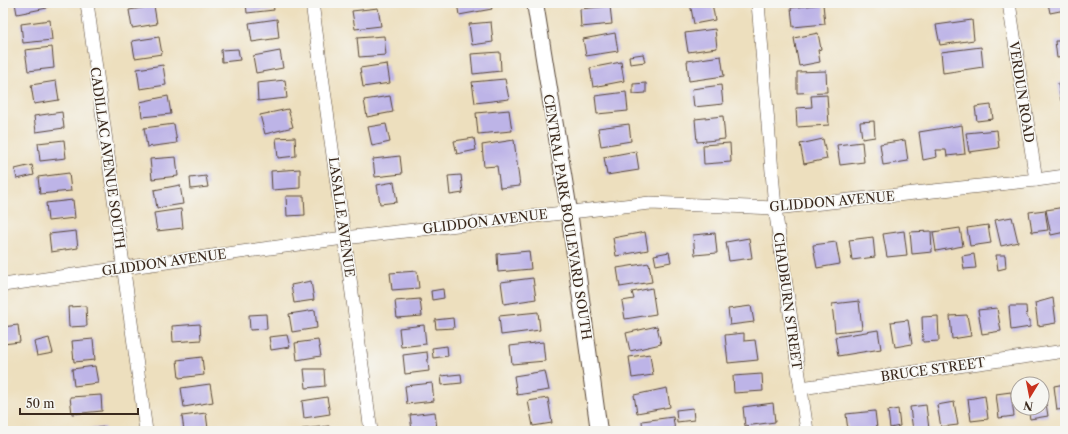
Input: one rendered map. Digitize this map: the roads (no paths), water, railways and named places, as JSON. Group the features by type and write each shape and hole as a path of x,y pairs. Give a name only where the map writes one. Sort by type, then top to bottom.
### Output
{"street":[{"name":"CADILLAC AVENUE SOUTH","path":"87,3 146,431"},
{"name":"LASALLE AVENUE","path":"312,3 371,431"},
{"name":"CENTRAL PARK BOULEVARD SOUTH","path":"535,3 568,211 599,431"},
{"name":"CHADBURN STREET","path":"758,3 776,208 807,431"},
{"name":"VERDUN ROAD","path":"1009,3 1036,180"},
{"name":"GLIDDON AVENUE","path":"3,285 344,238 568,211 650,203 776,208 1065,176"},
{"name":"BRUCE STREET","path":"800,388 1065,351"}]}
